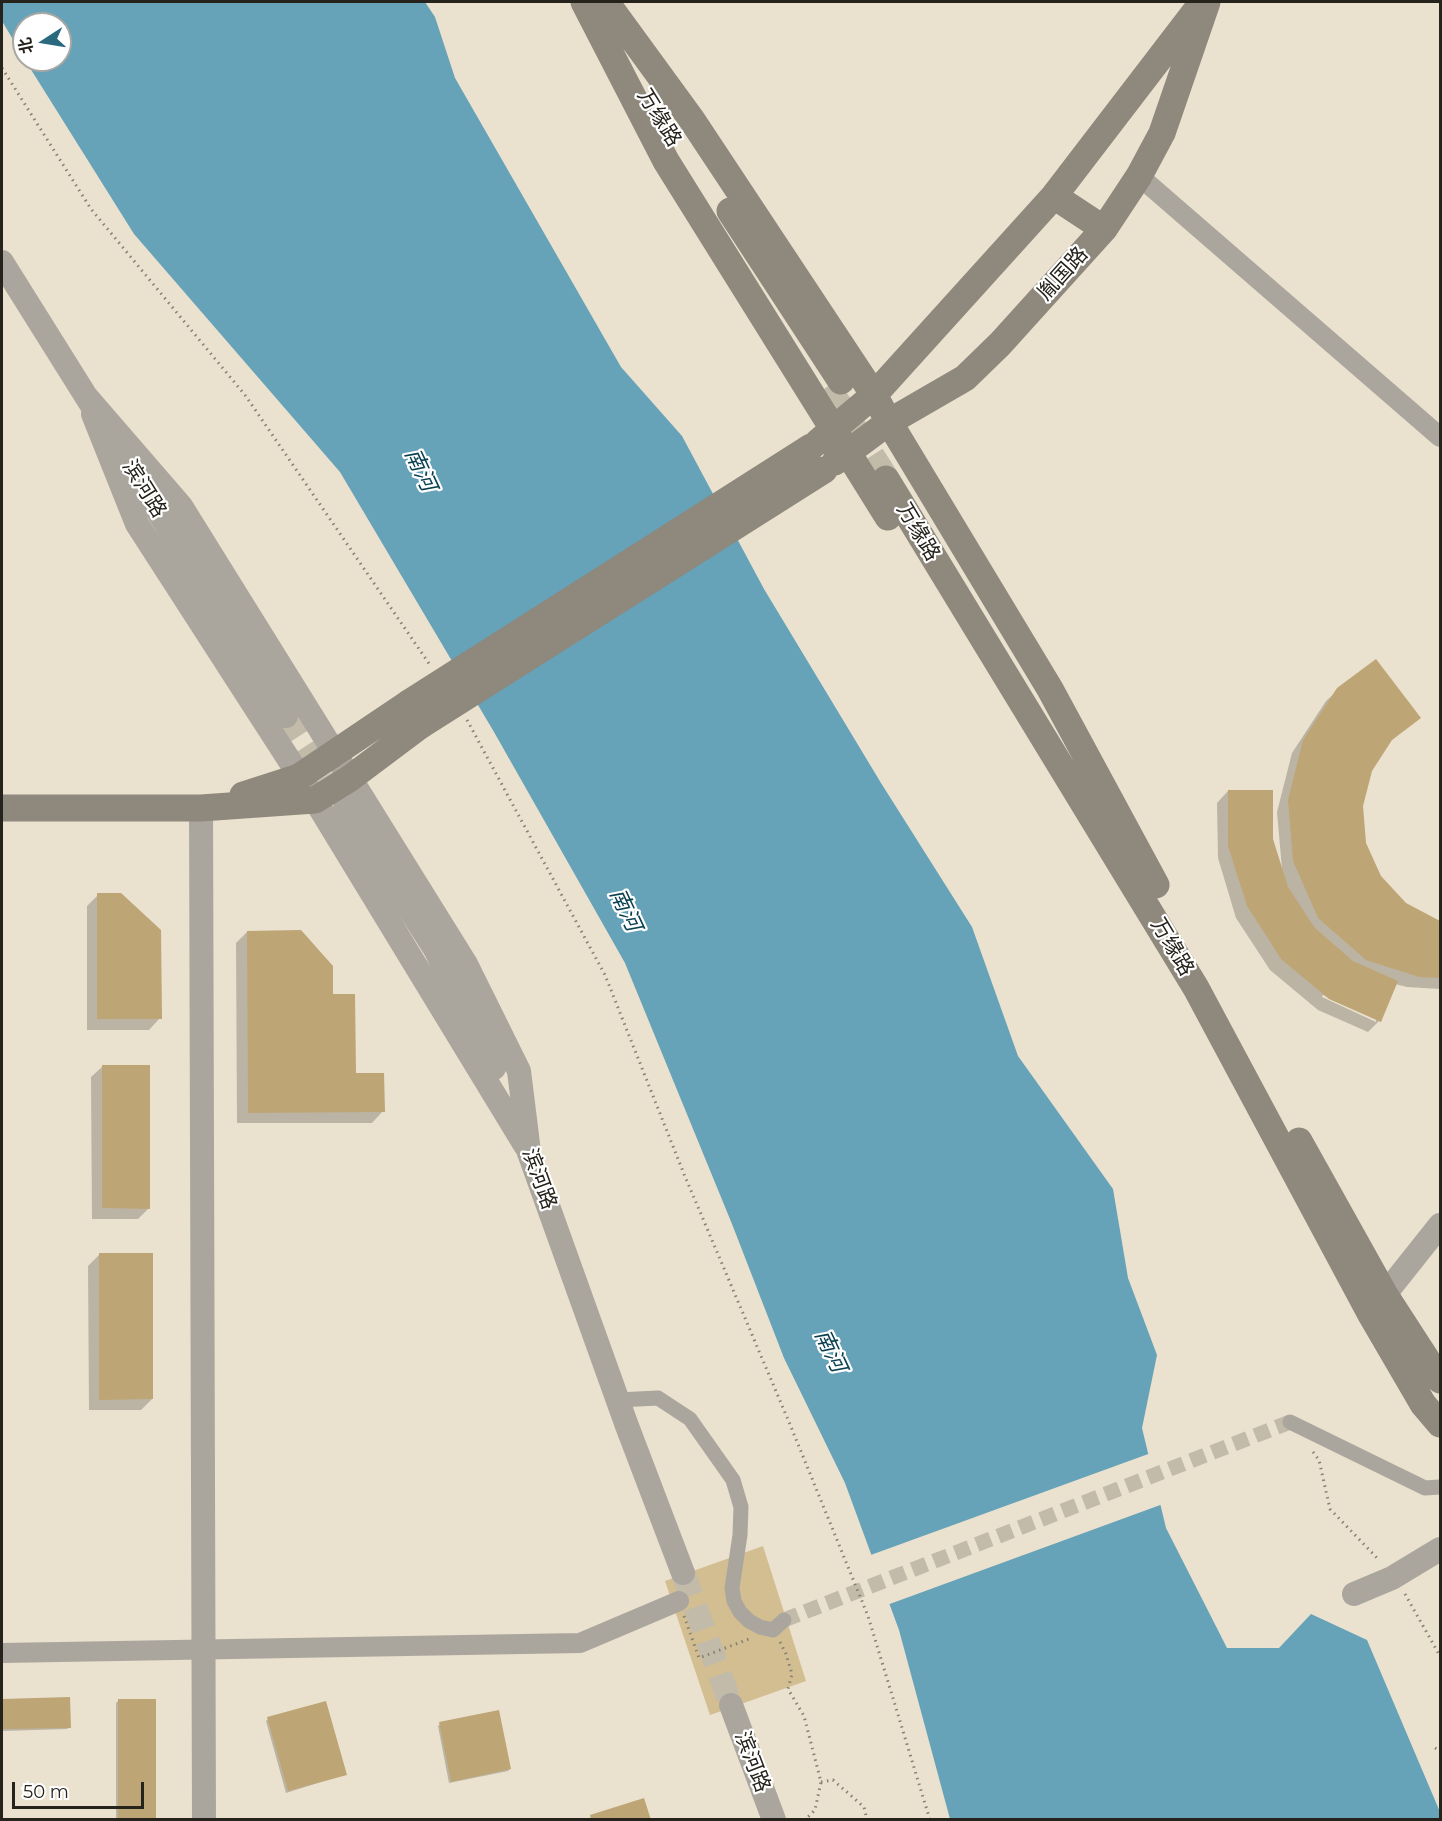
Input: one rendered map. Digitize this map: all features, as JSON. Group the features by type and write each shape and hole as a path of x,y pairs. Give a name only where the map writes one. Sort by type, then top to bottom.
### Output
{"main road":[{"name":"万缘路","path":"586,2 834,384 601,2"},
{"path":"586,2 666,161 1011,715 1157,922"},
{"path":"606,2 692,120 874,395 1050,690 1156,885"},
{"name":"胤国路","path":"840,441 889,422 965,378 1000,344 1104,229 1139,176 1162,133 1205,2"},
{"name":"胤国路","path":"415,714 818,458 840,441 874,395 1053,196 1205,2"},
{"path":"1053,196 1104,229"},
{"name":"万缘路","path":"1440,1380 1378,1304 1196,988 891,476 976,602 1156,885 1378,1304 1423,1404 1440,1424"},
{"path":"201,808 299,777 334,753 415,714"},
{"path":"2,808 201,808 315,800 349,778 415,714"}],"street":[{"path":"1139,176 1440,437"},
{"name":"滨河路","path":"2,262 286,716"},
{"path":"85,395 181,506 466,964 519,1071 529,1152"},
{"path":"85,395 137,524 315,800 529,1152"},
{"path":"201,808 204,1820"},
{"name":"滨河路","path":"345,808 435,949 490,1059 529,1152 683,1573"},
{"path":"1378,1304 1440,1225"},
{"path":"618,1400 658,1398 690,1419 718,1456 733,1480 741,1507 740,1535 732,1588 734,1600 740,1612 749,1621 760,1627 778,1625"},
{"path":"1290,1422 1425,1488 1440,1486"},
{"path":"1354,1594 1395,1576 1440,1549"},
{"path":"2,1653 580,1643 678,1601"},
{"name":"滨河路","path":"731,1705 774,1820"}],"path":[{"path":"2,68 92,209 245,395 433,670"},
{"path":"467,720 605,975 680,1163 868,1616 930,1820"},
{"path":"1312,1451 1319,1460 1330,1509 1395,1576 1440,1656"},
{"path":"678,1601 699,1658 778,1625 792,1674 788,1689 804,1716 821,1782 815,1810 805,1820"},
{"path":"1435,1748 1440,1751"},
{"path":"821,1782 833,1780 864,1807 867,1820"}],"shaded area":[{"path":"763,1546 806,1681 710,1715 665,1581"}],"water":[{"name":"南河","path":"2,2 425,2 435,17 455,78 621,367 682,436 764,589 881,783 972,927 1018,1056 1113,1189 1128,1278 1157,1355 1142,1428 1166,1528 1227,1648 1279,1648 1311,1614 1367,1640 1440,1812 1440,1819 950,1819 899,1630 845,1483 784,1358 625,963 494,732 340,472 134,234 33,72 72,72 72,12 12,12 12,38 2,21"}],"pier":[{"path":"1151,1453 1163,1504 887,1605 868,1556"}],"building":[{"path":"1376,659 1421,718 1392,740 1372,771 1363,806 1366,843 1381,876 1406,903 1440,921 1440,978 1419,977 1366,960 1318,918 1293,861 1288,800 1303,740 1337,688"},
{"path":"1228,790 1273,790 1273,839 1288,887 1315,928 1353,961 1398,981 1381,1022 1329,999 1281,959 1247,906 1228,846"},
{"path":"97,893 121,893 161,930 162,1019 97,1019"},
{"path":"301,930 333,966 333,994 355,994 356,1073 384,1073 385,1112 248,1113 247,931"},
{"path":"102,1065 150,1065 150,1209 102,1208"},
{"path":"99,1253 153,1253 153,1399 99,1400"},
{"path":"70,1697 71,1728 2,1729 2,1699"},
{"path":"118,1699 156,1699 156,1820 118,1820"},
{"path":"326,1701 347,1775 288,1791 267,1717"},
{"path":"499,1710 511,1769 451,1782 439,1722"},
{"path":"644,1798 651,1820 591,1820 590,1815"}],"tunnel":[{"path":"827,387 886,479"},
{"path":"286,716 344,806"},
{"path":"784,1620 1290,1422"},
{"path":"683,1573 731,1705"}]}
